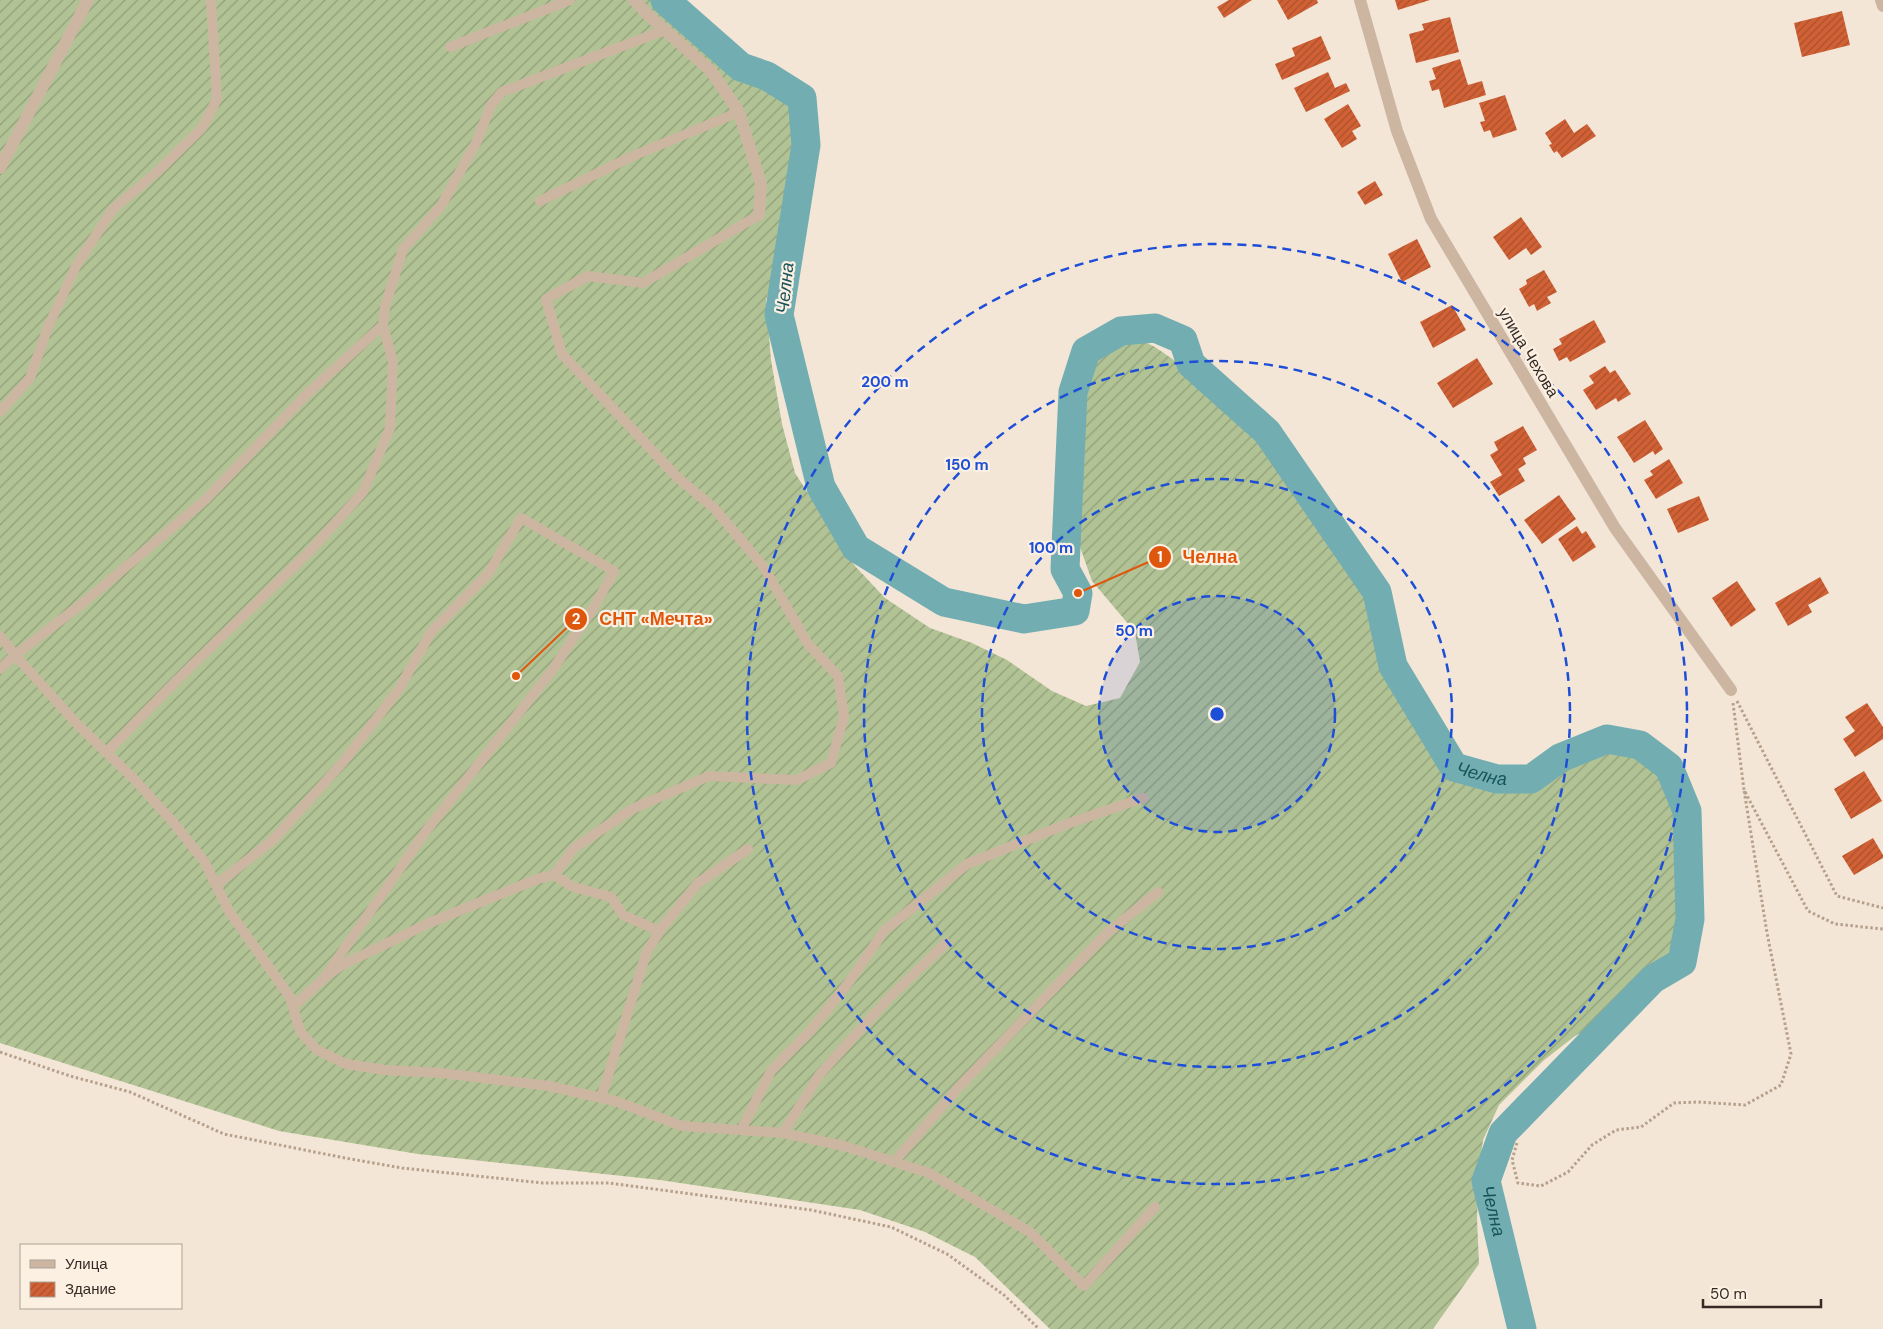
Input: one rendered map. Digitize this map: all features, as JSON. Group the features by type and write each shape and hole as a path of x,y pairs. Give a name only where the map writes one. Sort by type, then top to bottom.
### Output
{"street":[{"path":"0,168 88,0"},
{"path":"634,0 711,71 739,112 761,184 759,215"},
{"name":"улица Чехова","path":"1360,0 1397,131 1431,219 1615,528 1731,690"},
{"path":"1881,0 1883,6"}],"lane":[{"path":"0,412 30,378 48,327 76,264 113,209 158,171 202,128 217,99 211,0"},
{"path":"450,47 570,0"},
{"path":"106,753 311,550 363,492 390,428 393,362 383,325 385,307 402,249 441,206 477,141 491,105 502,92 665,30"},
{"path":"540,201 633,156 739,112"},
{"path":"293,1007 324,978 342,965 429,924 540,878 554,875 574,848 632,809 709,776 797,780 831,763 844,716 838,676 808,644 763,566 714,508 677,477 562,354 546,299 588,276 643,283 759,215"},
{"path":"0,669 15,655 83,603 205,500 308,392 383,325"},
{"path":"216,885 273,840 344,762 399,689 430,632 488,574 521,518 614,571 594,607 551,672 426,831 324,978"},
{"path":"0,636 76,724 173,822 204,861 229,911 290,997 300,1031 317,1050 346,1064 385,1070 442,1073 549,1086 615,1101 682,1126 783,1133 844,1146 929,1173 1030,1232 1084,1286 1154,1208"},
{"path":"741,1130 771,1071 811,1030 849,982 884,931 967,864 1064,825 1143,798"},
{"path":"601,1098 647,951 659,931 698,883 748,848"},
{"path":"554,875 573,887 611,897 623,915 659,931"},
{"path":"894,1162 958,1088 1106,934 1158,892"},
{"path":"783,1133 820,1074 888,999 946,942"}],"path":[{"path":"1517,1143 1512,1160 1518,1183 1541,1186 1568,1172 1592,1145 1616,1130 1641,1127 1674,1103 1698,1102 1745,1105 1781,1085 1791,1054 1767,933 1744,790 1731,690"},
{"path":"1731,690 1838,896 1883,908"},
{"path":"1744,790 1808,911 1835,924 1883,929"},
{"path":"0,1052 70,1076 130,1092 224,1134 345,1158 402,1168 543,1183 609,1183 811,1210 891,1227 947,1254 1004,1295 1039,1329"}],"green space":[{"path":"0,0 671,0 729,45 772,81 799,107 805,125 803,161 785,238 766,300 771,360 782,424 795,473 855,566 885,598 930,628 972,643 1007,660 1052,691 1086,706 1120,698 1140,662 1135,632 1092,581 1073,527 1060,480 1060,455 1068,416 1072,373 1077,357 1094,340 1126,333 1155,347 1200,378 1268,441 1338,541 1381,633 1412,725 1436,754 1462,764 1505,772 1528,771 1591,735 1618,737 1643,745 1661,768 1675,795 1683,852 1688,927 1683,955 1678,963 1659,964 1642,974 1621,1001 1597,1024 1575,1036 1543,1061 1499,1105 1483,1140 1479,1170 1477,1219 1479,1264 1433,1329 1050,1329 975,1257 925,1232 860,1210 660,1180 418,1154 279,1131 0,1043"}],"building":[{"path":"1229,0 1252,0 1224,18 1217,7"},
{"path":"1277,0 1317,0 1318,3 1288,20"},
{"path":"1395,0 1430,0 1398,10"},
{"path":"1842,11 1850,45 1802,57 1794,23"},
{"path":"1450,17 1459,52 1416,63 1409,34 1424,30 1422,24"},
{"path":"1321,36 1331,59 1282,80 1275,64 1295,56 1292,48"},
{"path":"1460,59 1468,85 1482,81 1486,95 1444,108 1439,89 1432,91 1429,81 1436,79 1432,68"},
{"path":"1328,72 1335,88 1346,83 1350,91 1306,112 1294,88"},
{"path":"1505,95 1517,130 1493,138 1490,130 1484,132 1480,122 1485,121 1479,103"},
{"path":"1348,104 1361,126 1352,131 1357,139 1342,148 1324,119"},
{"path":"1565,119 1574,133 1587,124 1596,136 1562,158 1557,151 1554,153 1549,145 1552,144 1545,133"},
{"path":"1375,181 1383,195 1365,205 1357,192"},
{"path":"1521,217 1542,247 1531,255 1526,248 1509,260 1493,237"},
{"path":"1417,239 1431,267 1402,282 1388,254"},
{"path":"1544,270 1557,292 1547,297 1551,303 1537,311 1534,304 1529,307 1519,289 1527,284 1526,280"},
{"path":"1452,305 1466,330 1433,348 1420,322"},
{"path":"1594,320 1606,342 1570,362 1567,357 1559,361 1553,349 1562,344 1559,339"},
{"path":"1477,358 1493,384 1453,408 1437,383"},
{"path":"1605,366 1610,373 1615,370 1631,394 1618,402 1616,398 1596,410 1583,390 1594,383 1589,376"},
{"path":"1645,420 1663,449 1655,455 1653,451 1634,463 1617,437"},
{"path":"1523,426 1537,450 1523,458 1526,464 1518,469 1525,481 1499,496 1490,482 1502,475 1490,455 1498,450 1494,442"},
{"path":"1669,459 1683,483 1656,499 1644,480 1653,475 1650,471"},
{"path":"1559,495 1576,519 1542,544 1524,520"},
{"path":"1699,496 1709,520 1678,533 1667,509"},
{"path":"1577,526 1582,534 1586,531 1596,547 1573,562 1558,539"},
{"path":"1820,577 1829,593 1808,605 1812,612 1788,626 1775,603"},
{"path":"1737,581 1756,610 1731,627 1712,598"},
{"path":"1867,703 1883,727 1883,739 1855,757 1843,739 1855,731 1845,717"},
{"path":"1864,771 1882,801 1851,819 1834,789"},
{"path":"1873,838 1883,858 1854,875 1842,856"}],"waterway":[{"name":"Челна","path":"665,0 741,67 767,76 802,98 806,145 779,315 821,487 856,548 944,602 1024,619 1075,611 1078,593 1065,569 1073,392 1086,351 1121,331 1155,328 1183,340 1191,364 1267,432 1377,592 1393,666 1454,767 1497,779 1531,779 1560,758 1607,739 1640,745 1669,767 1687,811 1690,919 1682,962 1653,979 1503,1133 1486,1181 1522,1329"}],"place":[{"name":"Челна","path":"1078,593"},
{"name":"СНТ «Мечта»","path":"516,676"}]}
